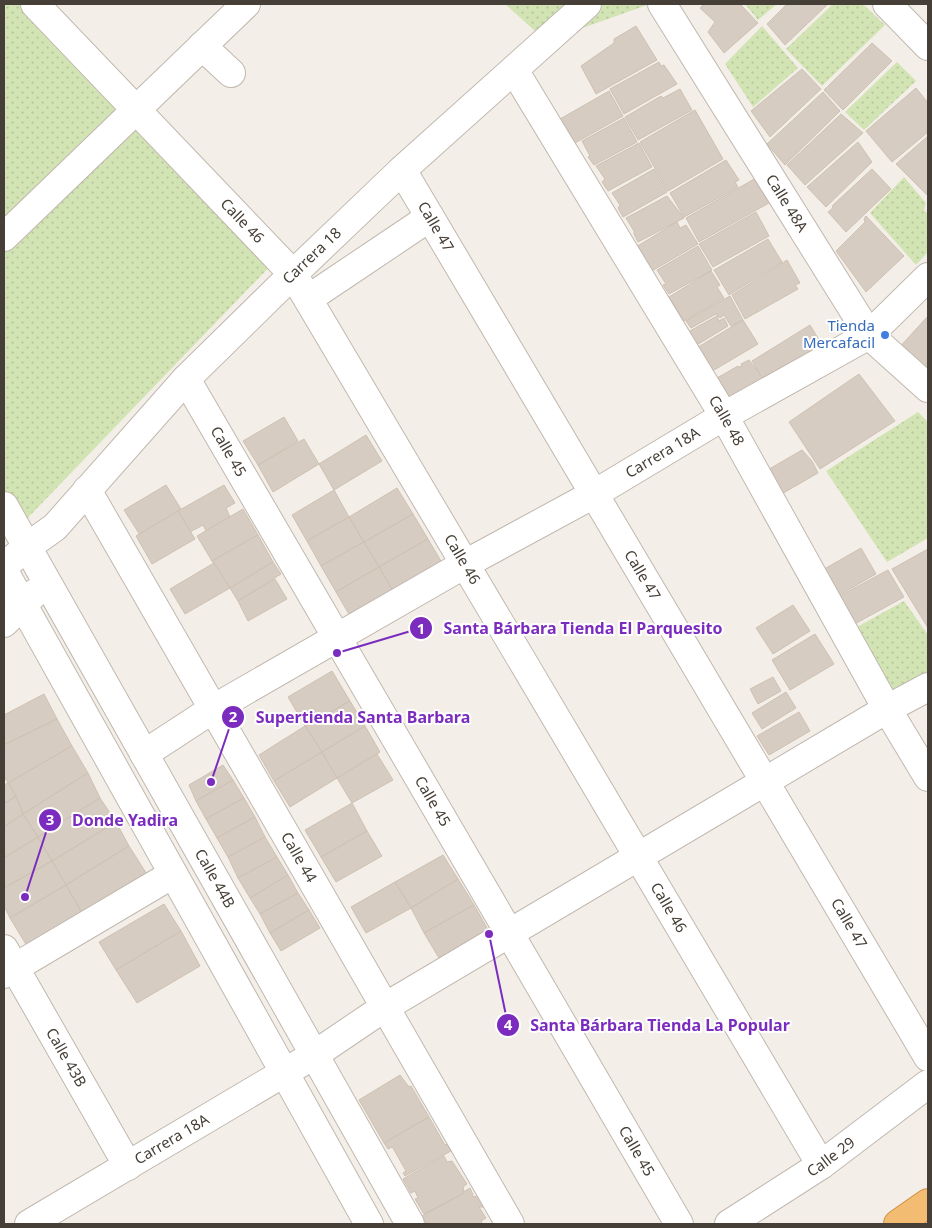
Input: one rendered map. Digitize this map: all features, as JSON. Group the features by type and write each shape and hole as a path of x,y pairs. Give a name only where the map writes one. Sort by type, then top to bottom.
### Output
{"highway":[{"path":"898,1224 928,1203"}],"street":[{"name":"Calle 46","path":"35,4 293,274 821,1165"},
{"path":"4,237 246,4"},
{"name":"Carrera 18","path":"4,566 55,527 186,379 293,274 402,170 587,4"},
{"name":"Calle 48A","path":"662,4 869,335 928,388"},
{"path":"887,4 928,46"},
{"path":"202,46 230,73"},
{"name":"Calle 48","path":"514,70 724,416 887,709 928,777"},
{"name":"Calle 47","path":"402,170 928,1057"},
{"path":"308,299 430,217"},
{"name":"Carrera 18A","path":"594,494 724,416 869,335 928,278"},
{"name":"Calle 45","path":"186,379 679,1224"},
{"name":"Calle 44","path":"87,490 510,1224"},
{"path":"144,754 213,709 465,564 594,494"},
{"name":"Calle 44B","path":"4,506 410,1224"},
{"path":"13,614 46,581 55,527"},
{"path":"4,571 13,614 173,874 369,1224"},
{"name":"Carrera 18A","path":"29,1224 314,1055 385,1007 887,709 928,687"},
{"path":"7,963 173,874"},
{"name":"Calle 43B","path":"7,963 128,1166"},
{"name":"Calle 29","path":"729,1224 821,1165 928,1084"}],"green space":[{"path":"4,4 35,4 278,258 17,529 4,506"},
{"path":"505,4 650,4 546,41"},
{"path":"745,4 777,4 758,20"},
{"path":"833,4 863,4 885,25 822,86 786,49"},
{"path":"762,26 798,68 753,107 725,64"},
{"path":"897,62 916,81 864,130 845,112"},
{"path":"904,177 926,203 924,210 928,214 928,252 916,265 870,213"},
{"path":"918,412 928,422 928,538 887,562 826,471"},
{"path":"904,601 928,635 928,682 895,701 855,628"}],"building":[{"path":"704,4 740,4 758,23 724,53 708,32 715,22 700,8"},
{"path":"787,4 828,4 785,45 767,24"},
{"path":"636,26 657,60 596,94 581,66 614,43 614,39"},
{"path":"872,43 892,61 843,110 824,90"},
{"path":"659,62 661,66 664,65 677,84 624,114 610,89"},
{"path":"802,69 821,89 770,137 751,111"},
{"path":"916,88 928,103 928,132 892,162 866,131"},
{"path":"680,89 692,110 638,140 625,117 661,96 663,98"},
{"path":"609,91 623,116 575,143 560,119"},
{"path":"823,92 840,111 785,165 767,144"},
{"path":"695,110 723,159 668,191 640,142"},
{"path":"841,114 863,133 805,185 787,165"},
{"path":"624,118 637,142 594,165 588,157 590,156 582,141"},
{"path":"928,136 928,196 896,164"},
{"path":"858,142 872,162 826,207 807,187"},
{"path":"639,143 652,167 608,191 602,182 605,179 596,166"},
{"path":"726,160 739,180 735,182 738,187 684,217 670,193"},
{"path":"654,169 667,192 623,217 618,208 620,205 612,193"},
{"path":"872,169 891,189 846,232 828,212 832,209 833,205"},
{"path":"756,178 769,203 699,242 686,218"},
{"path":"667,196 684,218 638,242 626,218"},
{"path":"756,212 769,236 713,267 699,244"},
{"path":"866,216 904,256 866,292 836,251 865,222"},
{"path":"677,222 680,228 686,225 698,244 650,272 636,247"},
{"path":"768,239 782,262 729,295 714,270"},
{"path":"698,246 712,270 669,294 663,285 666,284 657,270"},
{"path":"787,260 800,283 795,285 798,289 745,319 732,295"},
{"path":"711,271 720,285 717,287 724,298 684,321 669,297"},
{"path":"730,296 743,320 731,326 724,315 720,318 716,314 691,328 686,321"},
{"path":"717,316 719,321 724,318 728,326 695,346 688,332"},
{"path":"928,316 928,375 897,350"},
{"path":"743,320 758,344 709,373 695,349"},
{"path":"810,325 827,353 768,388 752,361"},
{"path":"749,360 767,384 723,411 717,378 738,366 742,366 741,364"},
{"path":"859,374 895,421 820,469 789,422"},
{"path":"284,417 298,441 258,465 243,441"},
{"path":"366,435 382,461 334,490 319,464"},
{"path":"304,439 319,464 273,492 258,465"},
{"path":"802,450 812,461 818,473 773,499 759,475"},
{"path":"166,485 181,509 140,535 124,510"},
{"path":"224,485 235,503 226,508 230,517 206,531 203,525 190,532 178,511"},
{"path":"397,488 413,514 364,542 349,517"},
{"path":"334,490 349,517 307,541 292,515"},
{"path":"243,509 258,535 212,561 197,536"},
{"path":"178,511 195,539 152,564 136,536"},
{"path":"413,514 428,539 379,567 364,542"},
{"path":"349,517 364,542 321,566 307,541"},
{"path":"258,535 273,562 230,588 212,561"},
{"path":"428,539 445,568 396,596 379,567"},
{"path":"364,542 379,567 336,592 321,566"},
{"path":"861,548 876,574 834,598 819,572"},
{"path":"928,549 928,628 892,569"},
{"path":"273,562 281,574 238,601 230,588"},
{"path":"214,563 230,588 185,614 170,589"},
{"path":"379,567 396,596 353,621 336,592"},
{"path":"888,570 904,597 851,626 836,598"},
{"path":"275,579 287,599 248,621 238,601"},
{"path":"793,605 810,631 773,654 756,628"},
{"path":"815,634 834,664 790,690 772,660"},
{"path":"332,671 350,701 305,726 288,697"},
{"path":"773,677 781,691 758,704 750,689"},
{"path":"786,692 796,708 762,729 752,713"},
{"path":"44,694 57,719 4,745 4,715"},
{"path":"350,701 365,726 322,752 305,726"},
{"path":"799,712 810,731 769,755 757,736"},
{"path":"57,719 72,746 8,783 4,776 4,745"},
{"path":"305,726 322,752 274,781 259,755"},
{"path":"365,726 380,752 337,778 322,752"},
{"path":"72,746 88,773 23,814 16,796 8,783"},
{"path":"322,752 337,778 290,807 274,781"},
{"path":"377,754 393,780 352,803 337,778"},
{"path":"223,765 233,780 196,801 189,785"},
{"path":"88,773 100,798 38,837 23,814"},
{"path":"233,780 244,798 206,819 196,801"},
{"path":"8,783 16,796 4,804 4,785"},
{"path":"16,796 23,814 4,827 4,804"},
{"path":"100,798 116,822 52,861 38,837"},
{"path":"244,798 255,817 217,838 206,819"},
{"path":"352,803 367,831 321,857 305,830"},
{"path":"23,814 38,837 4,858 4,827"},
{"path":"255,817 265,837 228,857 217,838"},
{"path":"116,822 129,846 66,885 52,861"},
{"path":"367,831 382,856 336,882 321,857"},
{"path":"38,837 52,861 4,888 4,858"},
{"path":"265,837 277,857 238,878 228,857"},
{"path":"129,846 148,876 82,913 66,885"},
{"path":"443,855 458,879 411,908 395,882"},
{"path":"277,857 288,875 250,898 238,878"},
{"path":"52,861 66,885 10,918 4,906 4,888"},
{"path":"288,875 298,893 260,914 250,898"},
{"path":"458,879 474,905 424,933 411,908"},
{"path":"395,882 411,908 366,933 351,907"},
{"path":"66,885 82,913 27,946 10,918"},
{"path":"298,893 309,910 270,933 260,914"},
{"path":"164,904 181,931 116,970 99,942"},
{"path":"474,905 491,935 442,963 424,933"},
{"path":"309,910 320,928 281,951 270,933"},
{"path":"181,931 200,966 137,1003 116,970"},
{"path":"400,1075 409,1087 411,1086 429,1117 384,1143 359,1100"},
{"path":"429,1117 445,1145 447,1144 451,1151 405,1176 403,1173 406,1171 393,1148 388,1149 384,1143"},
{"path":"444,1156 447,1162 452,1161 467,1184 463,1187 464,1193 424,1214 415,1199 418,1198 415,1191 411,1193 403,1179"},
{"path":"470,1188 472,1197 478,1196 483,1204 483,1207 479,1207 486,1218 481,1221 483,1224 426,1223 422,1216"}],"place":[{"name":"Tienda Mercafacil","path":"885,335"},
{"name":"Santa Bárbara Tienda El Parquesito","path":"337,653"},
{"name":"Supertienda Santa Barbara","path":"211,782"},
{"name":"Donde Yadira","path":"25,897"},
{"name":"Santa Bárbara Tienda La Popular","path":"489,934"}]}
